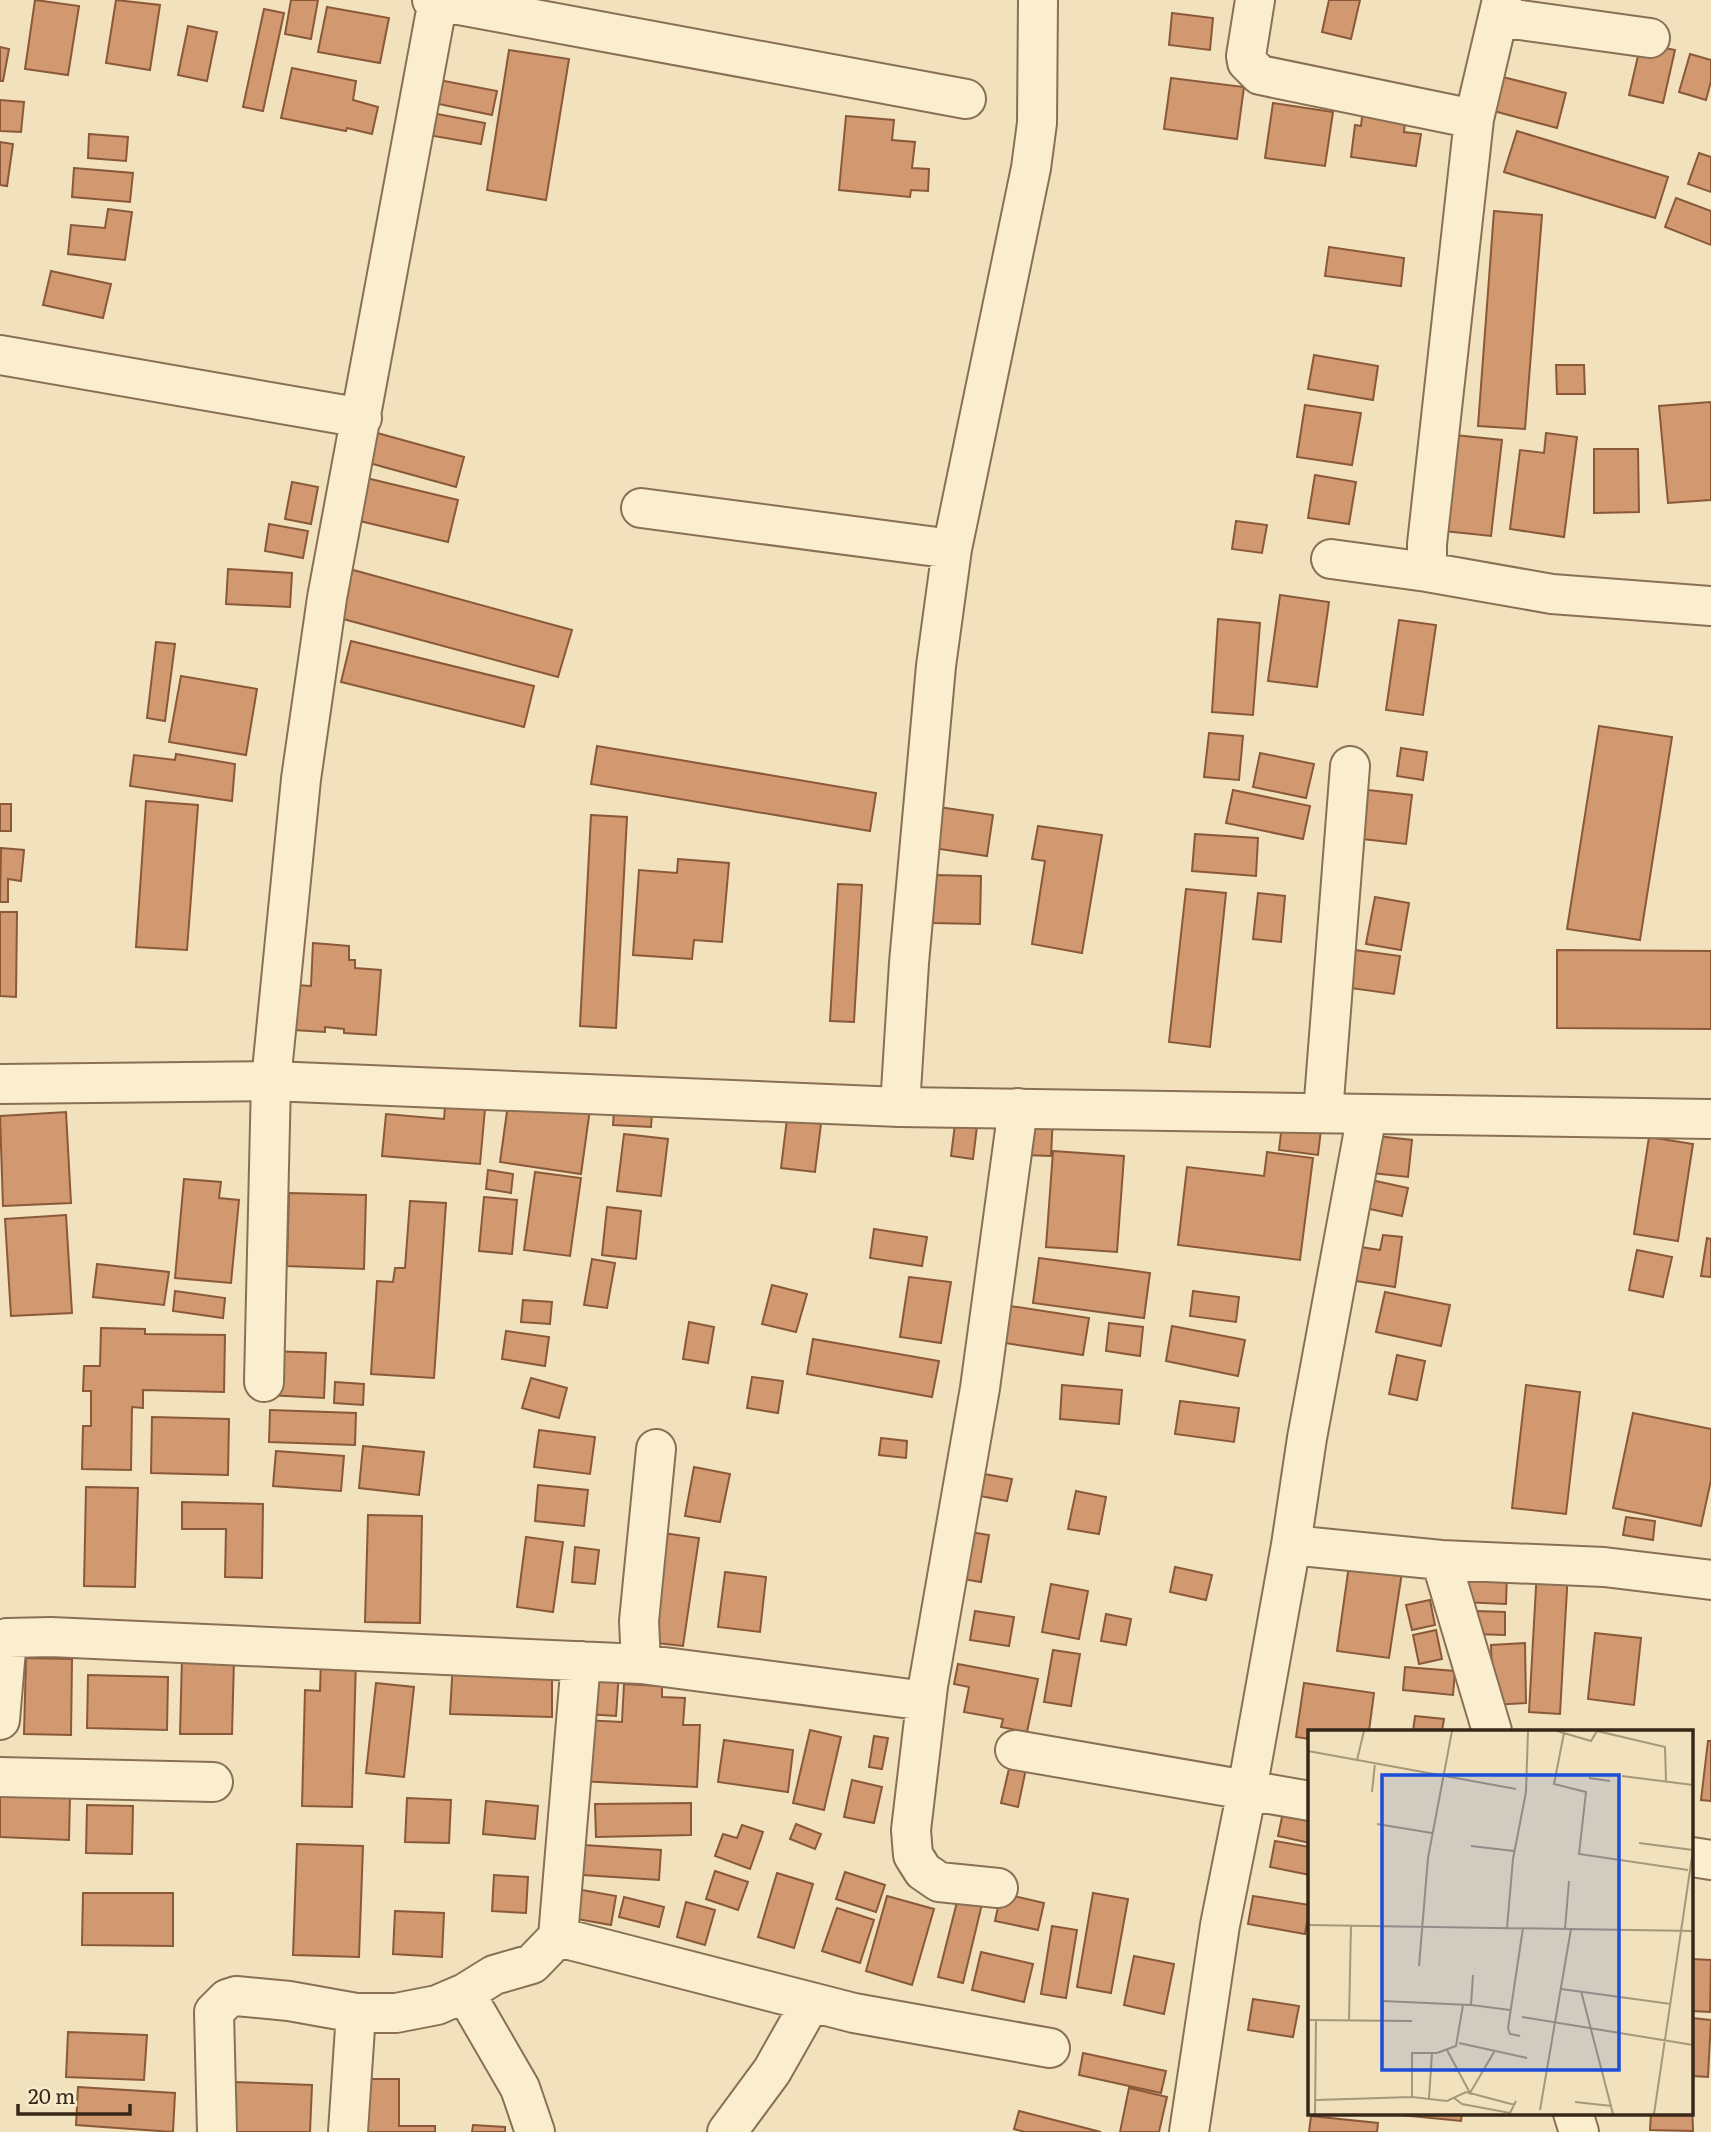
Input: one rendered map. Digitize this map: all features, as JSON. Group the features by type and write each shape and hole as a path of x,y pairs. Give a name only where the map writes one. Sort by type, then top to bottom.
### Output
{"street":[{"path":"264,1382 271,1081 303,766 327,598 362,418 436,0 966,99"},
{"path":"900,1107 936,666 952,549 1031,168 1037,123 1038,0"},
{"path":"1255,0 1246,56 1247,62 1260,75 1474,119"},
{"path":"1427,572 1427,544 1474,119 1501,8 1650,38"},
{"path":"0,355 362,418"},
{"path":"641,508 952,549"},
{"path":"1331,559 1427,572 1552,594 1711,606"},
{"path":"1323,1113 1350,766"},
{"path":"0,1084 271,1081 900,1107 1711,1119"},
{"path":"998,1888 939,1882 923,1871 913,1855 911,1830 926,1701 979,1388 1018,1108"},
{"path":"1189,2132 1220,1926 1247,1790 1291,1545 1307,1438 1367,1114"},
{"path":"640,1664 639,1620 656,1449"},
{"path":"1291,1545 1441,1560 1604,1567 1711,1580"},
{"path":"1441,1560 1492,1730"},
{"path":"0,1720 7,1638 51,1637 640,1664 926,1701"},
{"path":"217,2132 214,2012 227,1999 248,1996 356,2012 396,2012 438,2005 465,1993 494,1975 532,1964 558,1937 581,1661"},
{"path":"1015,1750 1308,1801"},
{"path":"0,1777 213,1782"},
{"path":"558,1937 855,2013 1050,2048"},
{"path":"465,1993 520,2088 535,2132"},
{"path":"727,2132 772,2071 811,2002"},
{"path":"348,2132 356,2012"},
{"path":"1573,2114 1579,2132"}],"building":[{"path":"35,0 79,6 68,75 25,69"},
{"path":"116,0 160,5 150,70 106,63"},
{"path":"291,0 318,0 311,39 285,34"},
{"path":"1329,0 1360,0 1351,39 1322,32"},
{"path":"327,7 389,18 380,63 318,52"},
{"path":"264,9 284,13 263,111 243,107"},
{"path":"1172,13 1213,18 1210,50 1169,45"},
{"path":"188,26 217,32 207,81 178,75"},
{"path":"1641,43 1675,50 1663,103 1629,95"},
{"path":"0,47 9,49 3,81 0,81"},
{"path":"509,50 569,59 546,200 487,190"},
{"path":"1690,54 1711,60 1711,81 1706,100 1679,92"},
{"path":"292,68 356,81 353,100 378,107 372,134 281,118"},
{"path":"1499,76 1566,93 1557,128 1490,110"},
{"path":"1171,78 1244,87 1237,139 1164,129"},
{"path":"439,80 497,91 492,115 434,103"},
{"path":"0,100 24,102 21,132 0,131"},
{"path":"1273,103 1333,112 1325,166 1265,158"},
{"path":"1363,108 1406,115 1404,132 1421,134 1416,166 1351,157 1355,125 1361,126"},
{"path":"432,113 485,123 481,144 428,135"},
{"path":"846,116 894,120 892,140 915,142 912,168 929,169 928,191 911,190 910,197 839,190"},
{"path":"1517,131 1668,177 1655,218 1504,172"},
{"path":"89,134 128,137 126,161 88,158"},
{"path":"0,142 13,144 7,186 0,185"},
{"path":"1699,153 1711,157 1711,192 1688,184"},
{"path":"74,168 133,173 130,202 72,197"},
{"path":"1676,198 1711,211 1711,245 1665,227"},
{"path":"108,209 132,212 125,260 68,254 71,225 105,228"},
{"path":"1494,211 1542,215 1525,429 1478,426"},
{"path":"1329,247 1404,258 1401,286 1325,276"},
{"path":"51,271 111,284 103,318 43,305"},
{"path":"1314,355 1378,366 1373,400 1308,389"},
{"path":"1556,365 1584,365 1585,394 1557,394"},
{"path":"1711,402 1711,500 1668,503 1659,406"},
{"path":"1305,405 1361,413 1352,465 1297,457"},
{"path":"370,431 464,457 456,487 362,461"},
{"path":"1546,433 1577,437 1564,537 1510,529 1520,450 1544,453"},
{"path":"1445,434 1502,440 1491,536 1435,530"},
{"path":"1594,449 1638,449 1639,512 1594,513"},
{"path":"1315,475 1356,482 1349,524 1308,518"},
{"path":"358,476 458,500 448,542 347,518"},
{"path":"292,482 318,487 311,524 285,519"},
{"path":"1236,521 1267,525 1262,553 1232,549"},
{"path":"269,524 308,531 303,558 265,551"},
{"path":"346,568 572,630 558,677 332,616"},
{"path":"228,569 292,573 290,607 226,604"},
{"path":"1280,595 1329,602 1317,687 1268,681"},
{"path":"1218,619 1260,623 1253,715 1212,712"},
{"path":"1399,620 1436,625 1423,715 1386,710"},
{"path":"351,641 534,686 524,727 341,682"},
{"path":"156,642 175,644 165,721 147,718"},
{"path":"181,676 257,689 246,755 169,742"},
{"path":"1599,726 1672,737 1640,940 1567,929"},
{"path":"1209,733 1243,736 1239,780 1204,777"},
{"path":"597,746 876,793 870,831 591,784"},
{"path":"1401,748 1427,752 1423,780 1397,776"},
{"path":"1260,753 1314,764 1306,798 1253,787"},
{"path":"176,754 235,764 232,801 130,786 134,755 175,760"},
{"path":"1359,789 1412,795 1406,844 1354,838"},
{"path":"1233,790 1310,806 1303,839 1226,823"},
{"path":"146,801 198,805 187,950 136,947"},
{"path":"0,804 11,804 11,831 0,831"},
{"path":"939,807 993,815 987,856 933,848"},
{"path":"591,815 627,817 616,1028 580,1026"},
{"path":"1038,826 1102,835 1082,953 1032,944 1045,861 1032,859"},
{"path":"1195,834 1258,838 1256,876 1192,871"},
{"path":"1,848 24,850 21,881 8,879 8,902 0,902"},
{"path":"678,859 729,863 722,942 694,940 692,959 633,955 639,870 677,873"},
{"path":"934,875 981,876 980,924 933,923"},
{"path":"838,884 862,885 854,1022 830,1021"},
{"path":"1186,889 1226,893 1210,1047 1169,1042"},
{"path":"1258,893 1285,896 1281,942 1253,939"},
{"path":"1375,897 1409,903 1401,950 1366,944"},
{"path":"0,912 17,912 16,997 0,996"},
{"path":"313,943 349,946 349,960 355,960 355,968 381,970 376,1035 344,1033 344,1029 325,1027 325,1032 294,1030 297,985 311,986"},
{"path":"1355,950 1400,956 1394,994 1350,988"},
{"path":"1557,950 1711,951 1711,1029 1557,1028"},
{"path":"446,1095 486,1098 480,1164 382,1156 386,1114 444,1119"},
{"path":"615,1096 653,1098 651,1127 613,1125"},
{"path":"509,1097 590,1109 581,1174 500,1162"},
{"path":"66,1112 71,1203 3,1206 0,1116"},
{"path":"1025,1114 1053,1116 1051,1156 1023,1155"},
{"path":"956,1116 978,1118 973,1159 951,1156"},
{"path":"1283,1116 1322,1121 1318,1155 1279,1150"},
{"path":"787,1119 821,1124 815,1172 781,1168"},
{"path":"624,1134 668,1139 661,1196 617,1191"},
{"path":"1368,1135 1412,1140 1408,1177 1363,1172"},
{"path":"1649,1137 1693,1144 1678,1241 1634,1234"},
{"path":"1053,1151 1124,1156 1117,1252 1046,1247"},
{"path":"1267,1152 1313,1158 1300,1260 1178,1245 1187,1167 1264,1176"},
{"path":"488,1170 513,1174 511,1193 486,1189"},
{"path":"535,1172 581,1178 570,1256 524,1250"},
{"path":"1362,1178 1408,1188 1402,1216 1356,1206"},
{"path":"184,1179 221,1182 219,1198 239,1200 231,1283 175,1278"},
{"path":"289,1193 366,1195 364,1269 287,1266"},
{"path":"484,1197 517,1200 512,1254 479,1251"},
{"path":"410,1201 446,1203 434,1378 371,1374 377,1281 393,1282 395,1268 405,1268"},
{"path":"607,1207 641,1211 636,1259 602,1255"},
{"path":"66,1215 72,1313 11,1316 5,1219"},
{"path":"874,1229 927,1237 922,1266 870,1258"},
{"path":"1383,1235 1402,1237 1395,1287 1343,1279 1348,1245 1380,1250"},
{"path":"1707,1238 1711,1239 1711,1277 1701,1276"},
{"path":"1637,1250 1672,1257 1663,1297 1629,1290"},
{"path":"1039,1258 1150,1273 1144,1318 1033,1303"},
{"path":"592,1259 615,1263 607,1308 584,1305"},
{"path":"97,1264 169,1272 164,1305 93,1297"},
{"path":"909,1277 951,1282 941,1343 900,1337"},
{"path":"772,1285 807,1294 796,1332 762,1324"},
{"path":"175,1291 225,1298 223,1318 173,1311"},
{"path":"1193,1291 1239,1297 1236,1322 1190,1316"},
{"path":"1385,1292 1450,1305 1441,1346 1376,1332"},
{"path":"523,1300 552,1302 550,1324 521,1322"},
{"path":"1004,1305 1089,1318 1083,1355 998,1342"},
{"path":"689,1322 714,1327 708,1363 683,1359"},
{"path":"1109,1323 1143,1327 1140,1356 1106,1351"},
{"path":"1172,1326 1245,1340 1238,1376 1166,1361"},
{"path":"101,1328 145,1329 145,1334 225,1335 224,1392 143,1390 143,1408 132,1407 131,1470 82,1469 83,1426 91,1426 91,1391 83,1391 84,1366 100,1366"},
{"path":"506,1331 549,1337 545,1366 502,1359"},
{"path":"813,1339 939,1361 932,1397 807,1374"},
{"path":"269,1351 326,1353 324,1398 267,1395"},
{"path":"1397,1355 1425,1361 1417,1400 1389,1394"},
{"path":"752,1377 783,1381 778,1413 747,1408"},
{"path":"531,1378 567,1388 559,1418 522,1408"},
{"path":"335,1382 364,1384 363,1405 334,1403"},
{"path":"1062,1385 1122,1390 1119,1424 1060,1419"},
{"path":"1526,1385 1580,1392 1566,1514 1512,1508"},
{"path":"1180,1401 1239,1408 1234,1442 1175,1434"},
{"path":"270,1410 356,1413 355,1445 269,1442"},
{"path":"1633,1413 1711,1429 1711,1480 1701,1526 1613,1508"},
{"path":"152,1417 229,1419 228,1475 151,1473"},
{"path":"539,1430 595,1437 590,1474 534,1467"},
{"path":"881,1438 907,1441 906,1458 879,1455"},
{"path":"363,1446 424,1452 419,1495 359,1488"},
{"path":"276,1451 344,1456 341,1491 273,1486"},
{"path":"694,1467 730,1474 720,1522 685,1516"},
{"path":"968,1471 1012,1479 1007,1501 964,1493"},
{"path":"538,1485 588,1490 584,1526 535,1521"},
{"path":"86,1487 138,1488 135,1587 84,1586"},
{"path":"1076,1491 1106,1497 1099,1534 1068,1529"},
{"path":"182,1502 263,1504 262,1578 225,1577 226,1529 182,1529"},
{"path":"368,1515 422,1516 420,1623 365,1622"},
{"path":"1626,1517 1655,1521 1653,1540 1623,1535"},
{"path":"958,1530 989,1535 981,1582 951,1577"},
{"path":"663,1533 699,1538 683,1646 648,1642"},
{"path":"526,1537 563,1542 553,1612 517,1607"},
{"path":"575,1547 599,1550 595,1584 572,1582"},
{"path":"1349,1565 1402,1572 1389,1658 1337,1651"},
{"path":"1175,1567 1212,1575 1206,1600 1170,1592"},
{"path":"1537,1569 1568,1571 1560,1714 1529,1712"},
{"path":"1462,1571 1507,1573 1506,1604 1461,1602"},
{"path":"725,1572 766,1577 760,1632 718,1627"},
{"path":"1051,1584 1088,1591 1079,1639 1042,1632"},
{"path":"1430,1600 1435,1625 1412,1630 1406,1605"},
{"path":"975,1611 1014,1617 1009,1646 970,1640"},
{"path":"1475,1611 1505,1612 1505,1635 1474,1634"},
{"path":"1106,1614 1131,1619 1126,1645 1101,1641"},
{"path":"1436,1630 1442,1659 1419,1664 1413,1635"},
{"path":"1595,1633 1641,1638 1634,1705 1588,1699"},
{"path":"1525,1643 1526,1703 1493,1705 1491,1645"},
{"path":"1053,1650 1080,1654 1071,1706 1044,1702"},
{"path":"26,1658 72,1659 71,1735 24,1734"},
{"path":"182,1658 234,1659 232,1734 180,1734"},
{"path":"321,1658 356,1659 352,1807 302,1806 305,1690 320,1691"},
{"path":"453,1661 552,1669 552,1717 450,1714"},
{"path":"958,1664 1038,1679 1027,1732 1001,1727 1003,1719 964,1712 969,1687 954,1684"},
{"path":"1405,1667 1455,1671 1453,1695 1403,1690"},
{"path":"589,1671 619,1672 616,1716 586,1714"},
{"path":"88,1675 168,1677 167,1730 87,1728"},
{"path":"376,1683 414,1687 404,1777 366,1773"},
{"path":"1304,1683 1374,1693 1369,1730 1308,1730 1308,1739 1296,1737"},
{"path":"624,1684 662,1686 662,1697 685,1698 683,1725 700,1725 697,1787 579,1781 583,1720 622,1722"},
{"path":"1415,1716 1444,1719 1442,1730 1413,1730"},
{"path":"810,1730 841,1737 824,1810 793,1803"},
{"path":"874,1736 888,1738 882,1769 869,1767"},
{"path":"724,1740 793,1750 788,1792 718,1782"},
{"path":"1708,1741 1711,1741 1711,1801 1701,1800"},
{"path":"1011,1760 1027,1764 1018,1807 1001,1803"},
{"path":"852,1780 882,1787 874,1823 844,1817"},
{"path":"0,1792 70,1795 69,1840 0,1837"},
{"path":"407,1798 451,1800 449,1843 405,1842"},
{"path":"486,1801 538,1806 535,1839 483,1834"},
{"path":"691,1803 691,1835 596,1837 595,1804"},
{"path":"1285,1803 1308,1809 1308,1843 1278,1836"},
{"path":"87,1805 133,1806 132,1854 86,1853"},
{"path":"796,1824 821,1834 815,1849 790,1839"},
{"path":"742,1825 763,1832 750,1869 715,1856 723,1834 737,1838"},
{"path":"1275,1841 1308,1847 1308,1875 1270,1867"},
{"path":"297,1844 363,1846 359,1957 293,1955"},
{"path":"584,1845 661,1850 659,1880 583,1875"},
{"path":"715,1871 748,1882 738,1910 706,1899"},
{"path":"845,1872 885,1885 876,1912 836,1899"},
{"path":"777,1873 813,1884 794,1948 758,1937"},
{"path":"494,1875 528,1877 526,1913 492,1911"},
{"path":"582,1890 616,1896 611,1925 577,1919"},
{"path":"83,1893 173,1893 173,1946 82,1945"},
{"path":"1001,1893 1044,1903 1038,1930 995,1921"},
{"path":"1093,1893 1128,1899 1111,1993 1077,1987"},
{"path":"887,1896 934,1909 912,1985 866,1971"},
{"path":"1253,1896 1308,1905 1305,1934 1248,1924"},
{"path":"624,1897 664,1907 659,1927 619,1917"},
{"path":"958,1898 982,1904 963,1983 938,1977"},
{"path":"686,1902 715,1910 705,1945 677,1937"},
{"path":"837,1908 874,1920 860,1963 822,1951"},
{"path":"395,1911 444,1913 442,1957 393,1954"},
{"path":"1052,1926 1077,1930 1066,1998 1041,1994"},
{"path":"981,1952 1033,1964 1024,2002 972,1990"},
{"path":"1134,1956 1174,1964 1164,2014 1124,2005"},
{"path":"1694,1959 1711,1960 1710,2012 1694,2011"},
{"path":"1253,1999 1299,2006 1293,2037 1248,2030"},
{"path":"1694,2018 1711,2020 1708,2077 1694,2076"},
{"path":"68,2032 147,2035 144,2080 66,2077"},
{"path":"1083,2053 1166,2071 1161,2093 1079,2075"},
{"path":"360,2079 399,2079 399,2126 435,2126 435,2132 360,2132"},
{"path":"233,2082 312,2085 310,2132 231,2132"},
{"path":"78,2087 175,2093 173,2132 76,2125"},
{"path":"1129,2088 1167,2097 1159,2132 1120,2132"},
{"path":"1019,2111 1101,2132 1025,2132 1014,2129"},
{"path":"1390,2114 1462,2114 1461,2121"},
{"path":"1651,2114 1692,2114 1693,2131 1650,2130"},
{"path":"1311,2116 1378,2123 1377,2132 1309,2132"},
{"path":"473,2125 505,2127 505,2132 472,2132"}]}
